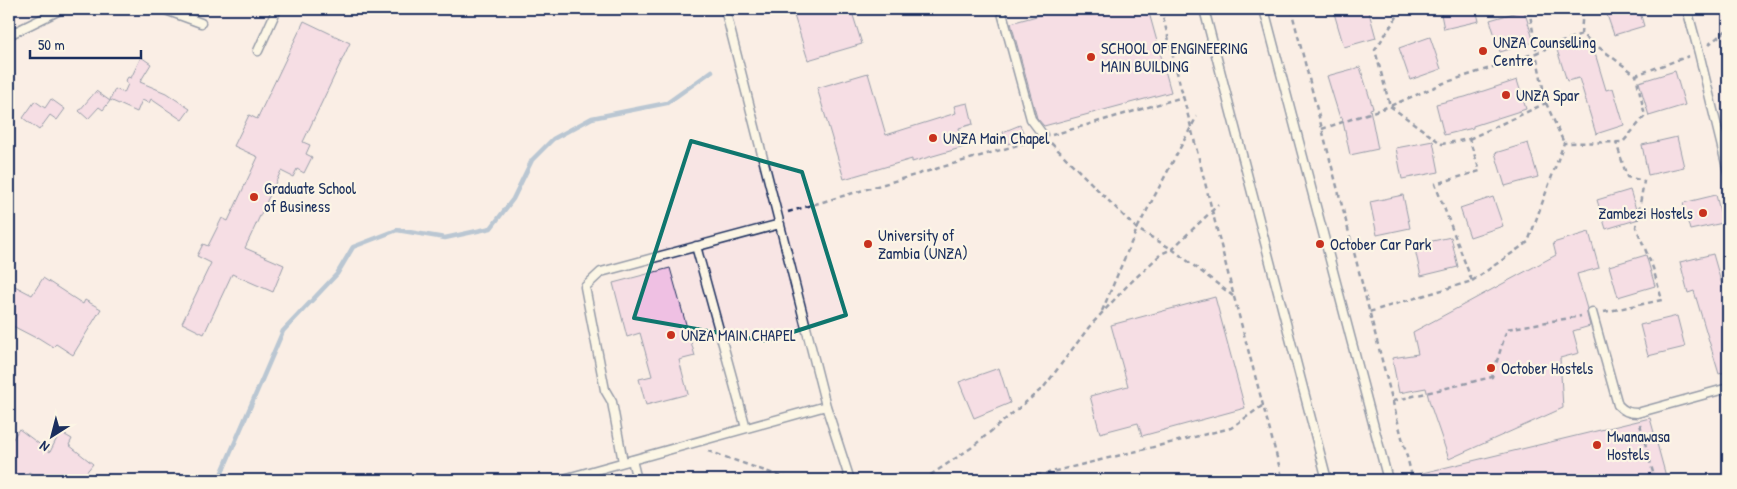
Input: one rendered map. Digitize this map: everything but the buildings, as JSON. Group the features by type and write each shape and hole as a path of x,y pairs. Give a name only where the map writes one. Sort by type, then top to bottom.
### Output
{"lane":[{"path":"9,33 62,9"},
{"path":"163,9 201,23"},
{"path":"258,51 278,9"},
{"path":"725,9 826,406 850,480"},
{"path":"1001,9 1031,119 1044,136"},
{"path":"1204,9 1327,480"},
{"path":"1264,9 1388,480"},
{"path":"1687,9 1728,172"},
{"path":"623,462 612,402 605,390 585,287 600,272 780,224"},
{"path":"696,246 746,428"},
{"path":"1593,313 1618,405 1628,413 1637,413 1728,388"},
{"path":"560,480 826,406"},
{"path":"632,460 637,480"}],"path":[{"path":"1161,9 1262,406 1283,480"},
{"path":"1290,9 1413,480"},
{"path":"1402,9 1376,50 1390,106 1442,144 1469,139 1546,103"},
{"path":"1529,9 1546,103"},
{"path":"1581,34 1583,9"},
{"path":"1636,75 1699,52 1728,29"},
{"path":"1322,129 1390,106 1444,83 1536,53 1581,34"},
{"path":"1564,143 1623,142 1645,116 1636,75 1581,34"},
{"path":"1370,312 1472,281 1528,242 1564,143 1546,103 1536,53"},
{"path":"778,215 1183,97"},
{"path":"1100,314 1137,229 1197,116"},
{"path":"1044,136 1137,229 1172,250 1234,297"},
{"path":"1469,139 1480,171 1434,184 1472,281"},
{"path":"1393,401 1492,377 1508,329 1662,300 1653,268 1636,227 1644,181 1627,177 1616,142"},
{"path":"923,480 971,448 1044,387 1100,314 1161,254 1172,250 1218,205"},
{"path":"1019,480 1231,428 1262,406"},
{"path":"1637,413 1655,480"},
{"path":"708,450 791,480"}],"highlighted area":[{"path":"691,141 802,172 846,315 765,341 634,318"}],"shaded area":[{"name":"University of Zambia (UNZA)","path":"9,9 1728,9 1728,480 9,480"}],"waterway":[{"path":"213,480 220,477 283,331 337,274 353,247 397,230 445,238 491,228 513,199 532,160 553,139 592,118 667,103 712,71"}],"place":[{"name":"UNZA Counselling Centre","path":"1483,51"},
{"name":"SCHOOL OF ENGINEERING MAIN BUILDING","path":"1091,57"},
{"name":"UNZA Spar","path":"1506,95"},
{"name":"UNZA Main Chapel","path":"933,138"},
{"name":"Graduate School of Business","path":"254,197"},
{"name":"Zambezi Hostels","path":"1703,213"},
{"name":"University of Zambia (UNZA)","path":"868,244"},
{"name":"October Car Park","path":"1320,244"},
{"name":"UNZA MAIN CHAPEL","path":"671,335"},
{"name":"October Hostels","path":"1491,368"},
{"name":"Mwanawasa Hostels","path":"1597,445"}]}
